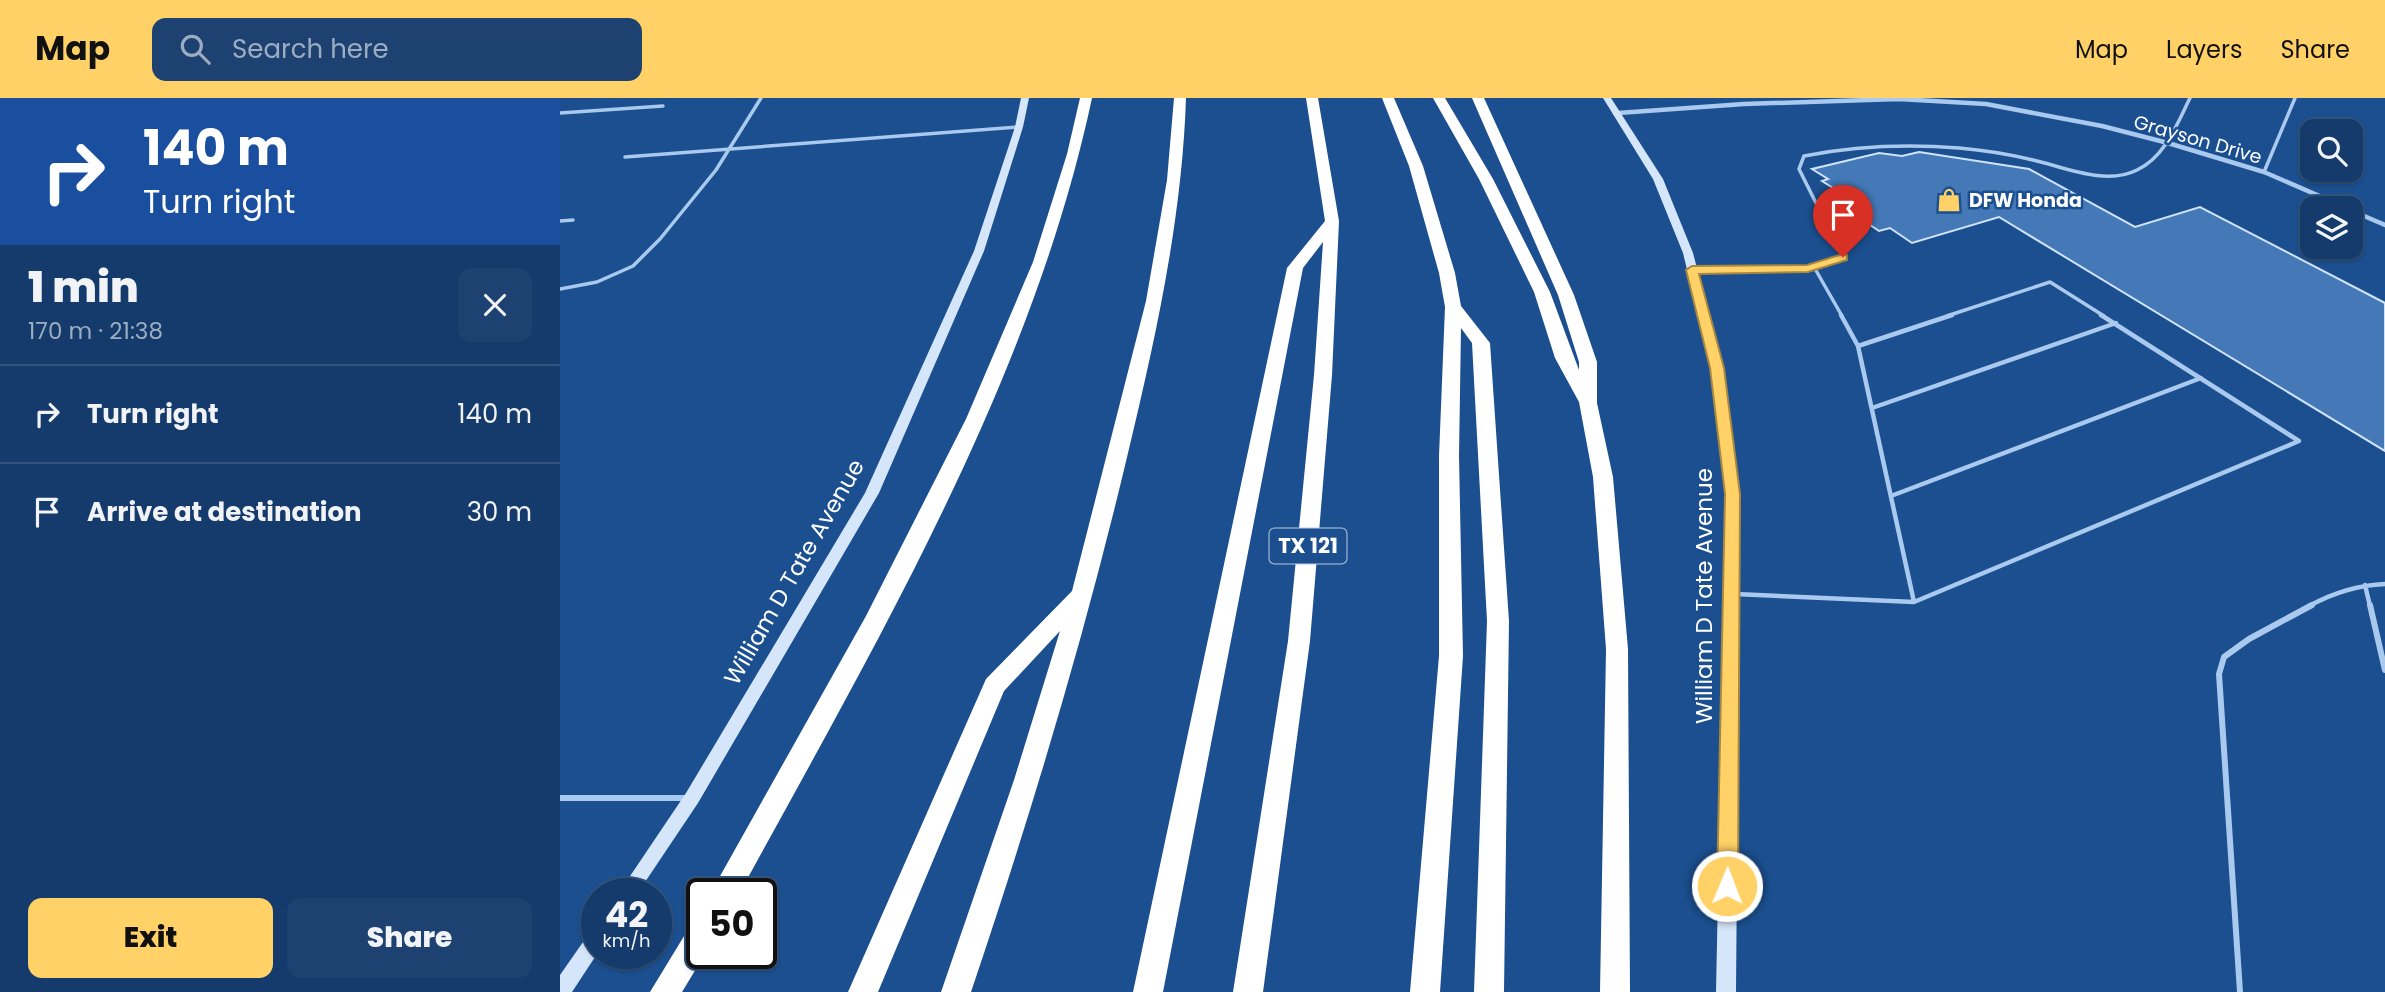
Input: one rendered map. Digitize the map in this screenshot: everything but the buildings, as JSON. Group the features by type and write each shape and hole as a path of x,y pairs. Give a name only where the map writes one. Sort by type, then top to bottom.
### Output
{"highway":[{"path":"733,878 890,593 986,398 1043,259 1071,164 1086,98"},
{"path":"956,992 985,909 1083,593 1157,295 1175,185 1180,98"},
{"name":"TX 121","path":"1248,992 1299,641 1324,375 1332,221 1312,98"},
{"path":"1388,98 1416,166 1447,273 1453,307 1449,456 1451,656 1425,992"},
{"path":"1438,98 1486,179 1542,292 1564,358 1588,403"},
{"path":"1478,98 1566,295 1588,362 1588,403 1603,477 1617,649 1615,992"},
{"path":"1148,992 1295,268 1332,221"},
{"path":"1453,307 1480,343 1498,621 1489,992"},
{"path":"863,992 994,686 1083,593"},
{"path":"666,992 686,959"}],"main road":[{"name":"William D Tate Avenue","path":"637,878 692,798 872,493 979,251 1019,127 1025,98"},
{"name":"William D Tate Avenue","path":"1607,98 1658,179 1688,253 1717,368 1732,494 1726,992"},
{"path":"561,992 581,962"}],"street":[{"name":"Grayson Drive","path":"1618,113 1744,104 1898,98 1985,101 2168,143 2264,172 2319,196"},
{"name":"Grayson Drive","path":"2363,215 2385,225"}],"lane":[{"path":"560,289 597,282 633,266 660,239 729,149 761,98"},
{"path":"1692,270 1814,267 1843,257 1833,229 1812,198 1799,169 1804,156 1836,149 1885,146 1960,148 2030,159 2093,174 2121,174 2137,171 2168,143 2190,98"},
{"path":"2264,172 2295,98"},
{"path":"560,113 663,106"},
{"path":"625,157 1019,127"},
{"path":"560,221 573,220"},
{"path":"1814,267 1858,346 1914,602"},
{"path":"1731,594 1914,602 2299,441 2050,282 1858,346"},
{"path":"1872,408 2116,323"},
{"path":"1891,495 2201,378"},
{"path":"2240,992 2219,674 2224,657 2249,639 2330,595 2365,585 2385,584"},
{"path":"2365,585 2385,670"},
{"path":"560,798 692,798"}],"place":[{"name":"DFW Honda","path":"1949,200"}],"route":[{"path":"1727,886 1732,494 1717,368 1692,270 1808,269 1843,257"}]}
